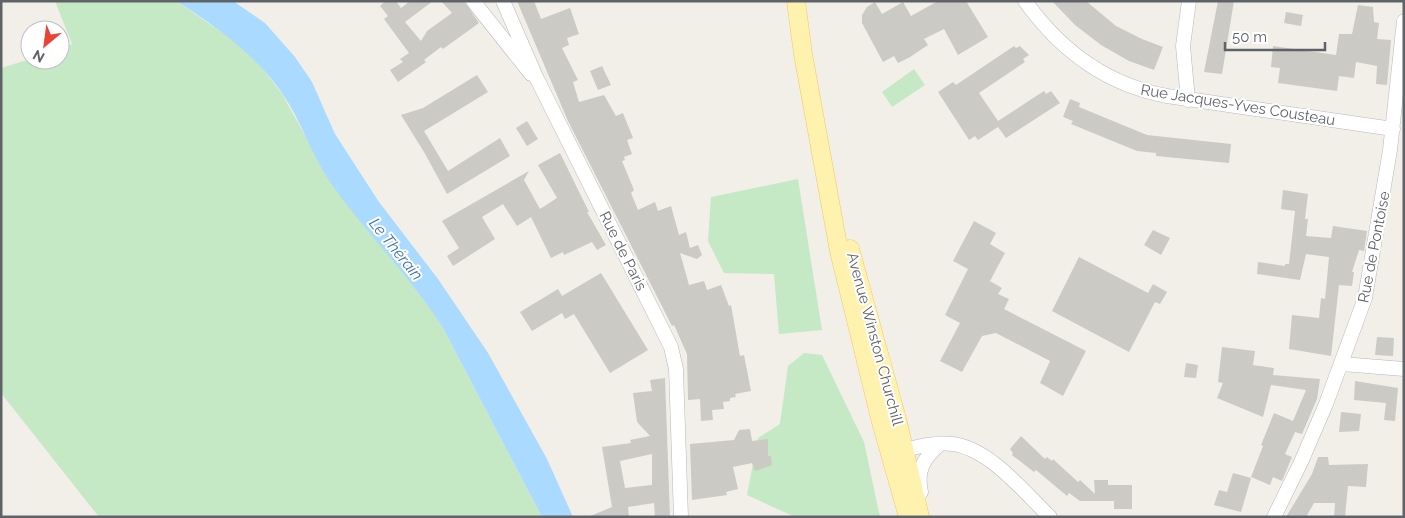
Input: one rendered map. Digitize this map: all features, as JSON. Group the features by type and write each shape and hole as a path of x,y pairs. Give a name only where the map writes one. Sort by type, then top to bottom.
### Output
{"main road":[{"name":"Avenue Winston Churchill","path":"796,1 803,54 824,163 857,274 897,452 908,517"},
{"name":"Avenue Winston Churchill","path":"897,452 920,517"}],"street":[{"path":"473,1 519,62 537,80"},
{"name":"Rue de Paris","path":"503,1 537,80 673,354 676,369 681,517"},
{"name":"Rue Jacques-Yves Cousteau","path":"1024,1 1041,23 1068,49 1104,74 1133,88 1188,100 1393,129"},
{"path":"1188,100 1183,46 1189,1"},
{"name":"Rue de Pontoise","path":"1274,517 1301,462 1342,364 1369,283 1393,129 1404,20"},
{"path":"1342,364 1404,369"},
{"path":"927,517 919,482 920,470 925,459 940,444"},
{"path":"897,452 940,444 963,446 986,457 1050,517"}],"green space":[{"path":"55,1 176,1 236,42 255,59 282,94 332,184 428,304 443,328 542,517 99,517 1,393 1,68 20,62 20,70 70,70 70,45 72,44 70,39 70,20 63,20"},
{"path":"914,69 925,85 892,107 882,92"},
{"path":"798,179 822,330 779,334 774,274 724,273 708,241 711,197"},
{"path":"804,353 822,355 864,442 880,517 795,517 747,495 758,438 780,424 788,366"}],"water":[{"name":"Le Thérain","path":"176,1 233,1 265,23 295,57 312,82 335,134 379,202 438,279 488,353 547,459 573,517 542,517 443,328 417,291 332,185 316,158 293,111 270,77 226,36"}],"building":[{"path":"385,1 396,1 401,8 410,1 433,1 405,22 421,41 427,31 452,13 441,1 464,1 479,23 443,49 441,47 424,60 426,62 398,82 390,70 403,62 400,59 409,53 384,19 388,16 380,6"},
{"path":"517,1 534,1 541,19 570,8 579,34 567,38 569,45 562,48 578,80 573,82 579,102 604,95 616,116 623,113 633,138 627,140 632,154 624,157 625,160 622,161 634,190 631,193 638,210 655,202 658,211 671,206 679,235 686,232 690,248 698,245 702,255 697,259 680,253 689,285 704,281 707,290 721,285 729,306 731,305 740,356 744,355 751,391 735,394 736,397 730,398 730,401 723,402 724,409 712,410 713,420 701,421 700,399 688,400 687,354 674,325 672,326 568,121"},
{"path":"938,1 966,1 988,37 958,55 944,29 924,39 928,45 910,57 898,63 894,56 883,62 862,23 862,15 867,7 875,2 882,14 903,2 911,16"},
{"path":"1052,1 1086,1 1116,26 1163,47 1154,70 1129,61 1101,45 1075,25"},
{"path":"1218,1 1234,1 1222,74 1204,72"},
{"path":"1358,5 1373,7 1374,22 1379,23 1377,39 1391,40 1387,85 1376,84 1377,66 1356,62 1354,78 1339,76 1337,91 1278,83 1280,68 1271,67 1273,46 1336,55 1339,34 1352,34"},
{"path":"1286,12 1303,15 1301,26 1284,23"},
{"path":"1014,46 1016,48 1020,46 1029,55 1023,59 1025,62 979,93 998,121 1044,91 1046,94 1051,91 1060,103 1006,138 998,127 978,140 975,136 969,140 938,92 953,82 956,85"},
{"path":"602,66 611,85 598,90 590,71"},
{"path":"477,75 488,92 424,131 448,171 500,138 510,156 447,194 401,115 423,108"},
{"path":"1070,99 1080,103 1079,107 1147,135 1231,144 1229,163 1156,156 1156,153 1137,151 1071,124 1073,121 1063,117"},
{"path":"527,121 538,139 527,146 516,128"},
{"path":"560,153 589,212 587,212 606,245 597,250 592,242 564,255 563,252 551,258 531,217 517,226 503,204 482,217 495,239 453,266 447,256 459,248 442,221 529,171 524,180 540,209 557,198 538,165"},
{"path":"1283,190 1308,194 1305,219 1308,219 1306,236 1331,238 1333,226 1367,231 1364,251 1359,250 1352,272 1354,272 1352,286 1339,285 1331,356 1289,349 1292,315 1319,318 1321,298 1325,299 1329,257 1306,254 1300,280 1257,274 1258,262 1285,266 1285,264 1289,264 1295,211 1281,209"},
{"path":"974,221 996,233 990,244 1005,253 990,281 1002,288 998,294 1009,299 1004,309 1086,351 1063,396 1040,383 1050,361 996,333 982,336 962,372 940,361 960,323 945,315 968,269 953,261"},
{"path":"1153,230 1170,238 1161,255 1144,245"},
{"path":"1079,257 1148,293 1153,284 1167,292 1160,304 1155,302 1129,352 1052,311"},
{"path":"601,273 648,350 610,373 574,314 565,319 562,313 532,331 520,312 558,289 562,296"},
{"path":"1377,337 1394,338 1393,356 1375,355"},
{"path":"1222,347 1255,351 1253,365 1274,368 1273,375 1320,379 1317,399 1302,434 1295,432 1285,454 1292,457 1282,481 1273,477 1270,485 1251,477 1274,413 1293,421 1306,390 1271,385 1263,417 1217,398 1223,383 1218,382"},
{"path":"1186,363 1198,365 1196,378 1184,377"},
{"path":"665,378 670,517 655,517 654,503 628,507 629,517 588,517 612,507 602,447 631,443 630,440 650,436 637,422 633,393 652,391 650,380","holes":["652,454 652,485 625,488 620,461"]},
{"path":"1355,381 1398,388 1395,421 1384,420 1386,403 1354,400"},
{"path":"1341,412 1361,414 1359,431 1339,432"},
{"path":"750,429 752,441 768,439 768,456 771,456 772,465 755,471 752,463 733,467 738,489 726,492 727,495 692,500 690,444 734,440 739,430"},
{"path":"1021,436 1045,459 1047,457 1052,461 1053,459 1078,482 1080,480 1095,494 1094,480 1108,480 1108,485 1132,485 1132,509 1114,509 1114,501 1080,501 1069,493 1067,496 1036,470 1034,472 1012,455 1013,453 1010,449"},
{"path":"1318,457 1328,457 1329,465 1368,464 1366,487 1348,486 1345,517 1334,517 1335,503 1314,503 1306,517 1286,517 1312,474"},
{"path":"1233,473 1251,478 1241,512 1214,505 1219,490 1227,492"}]}
